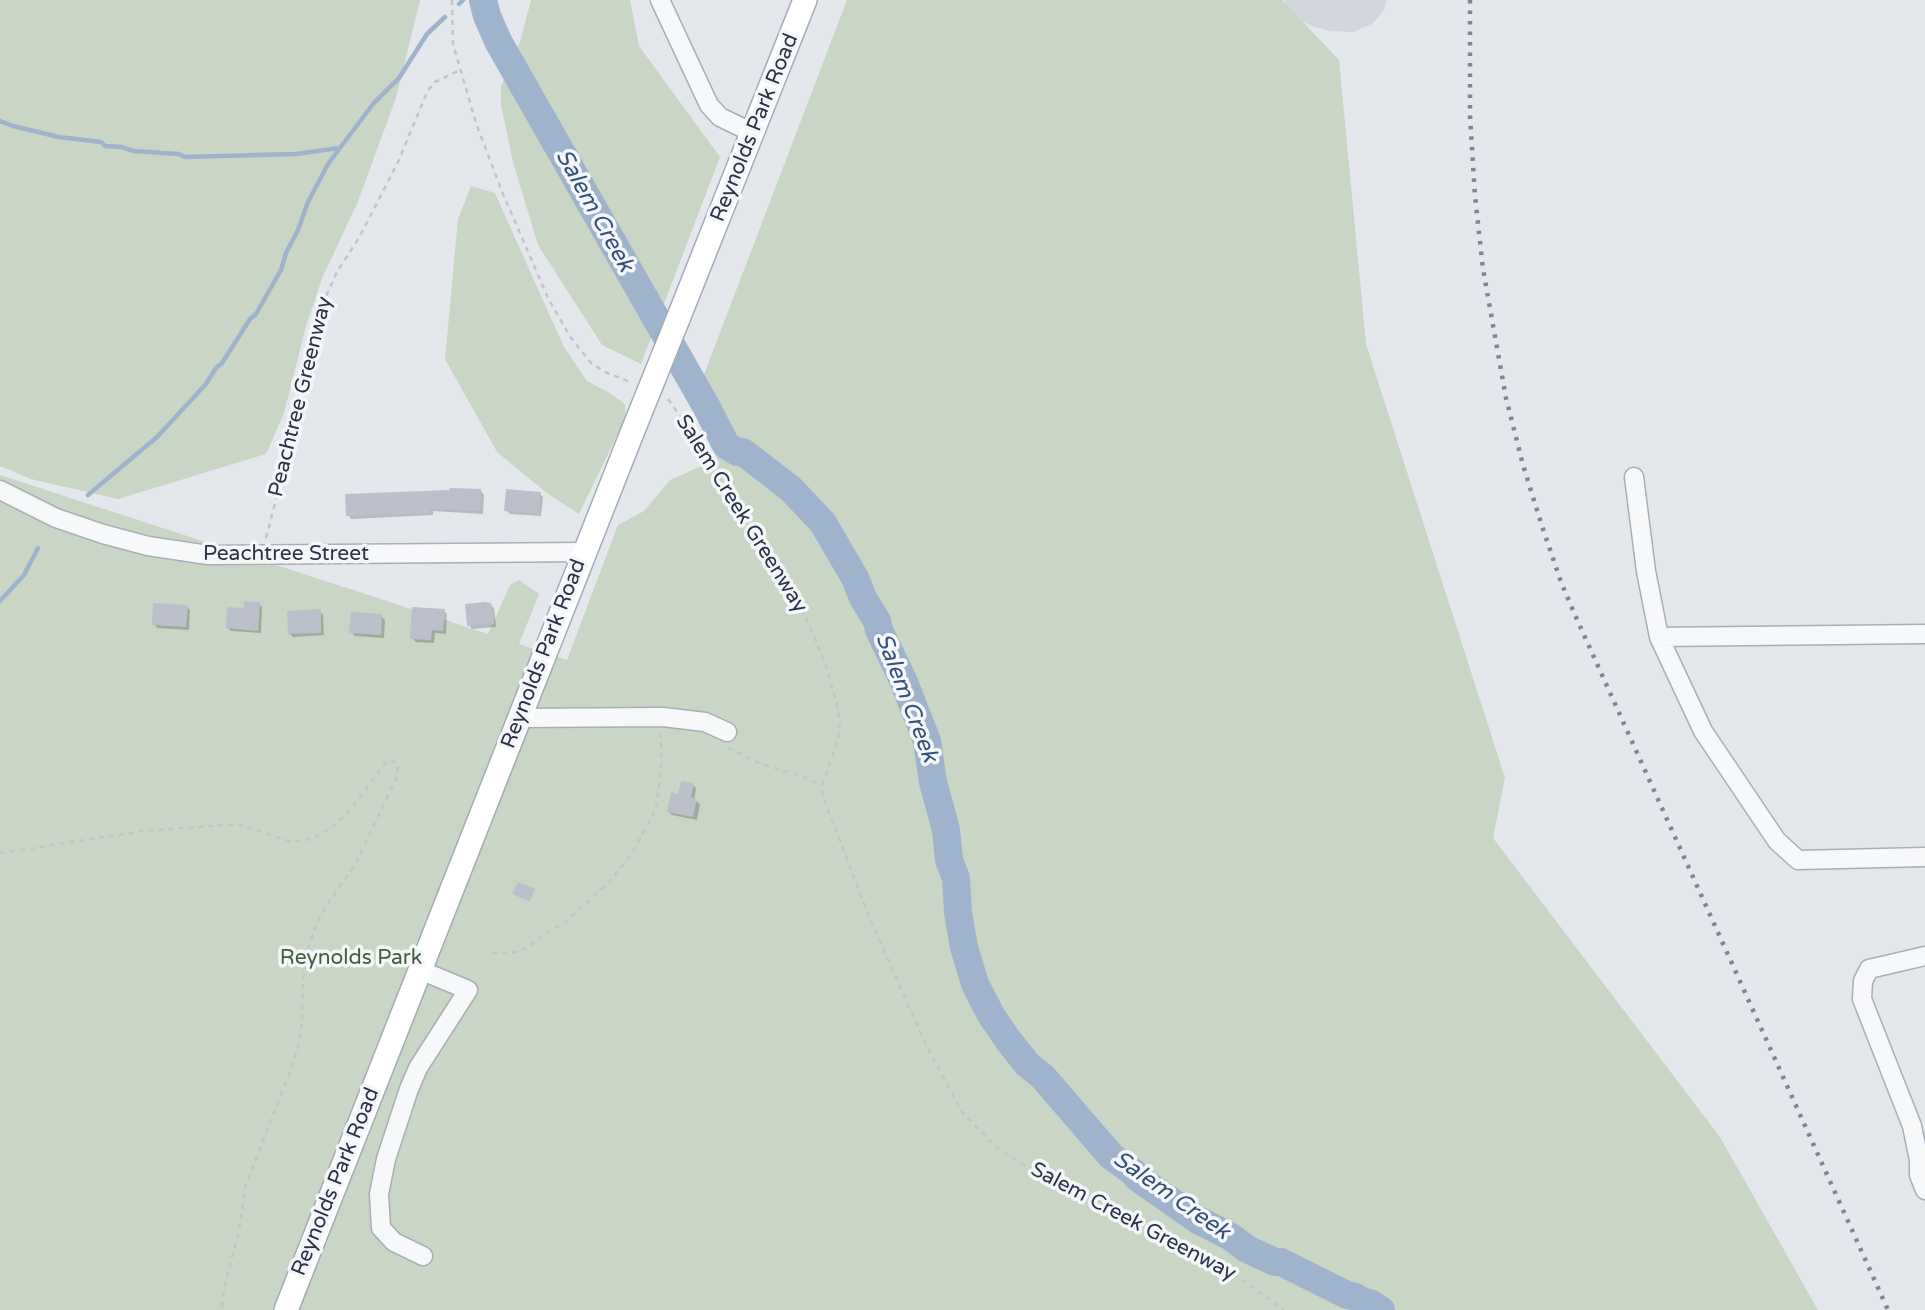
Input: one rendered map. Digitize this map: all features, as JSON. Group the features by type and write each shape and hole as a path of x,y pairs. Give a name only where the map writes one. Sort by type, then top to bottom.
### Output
{"main road":[{"name":"Reynolds Park Road","path":"286,1310 583,552 806,0"}],"street":[{"path":"660,0 709,105 720,117 753,133"},
{"path":"1634,477 1646,571 1659,637 1703,731 1777,841 1798,860 1925,857"},
{"name":"Peachtree Street","path":"0,489 56,518 128,542 208,555 583,552"},
{"path":"1659,637 1925,634"},
{"path":"520,718 663,717 705,722 727,732"},
{"path":"1925,956 1869,969 1863,981 1863,999 1912,1126 1919,1160 1919,1175 1925,1190"},
{"path":"420,970 468,990 418,1068 409,1088 386,1158 380,1186 381,1228 394,1242 424,1255"}],"path":[{"path":"452,0 453,44 476,124 548,298 571,338 591,363 624,381 632,382"},
{"name":"Peachtree Greenway","path":"265,555 268,526 295,426 320,311 327,292 360,236 398,162 428,90 435,82 460,70"},
{"name":"Salem Creek Greenway","path":"666,396 683,419 695,446 780,569 804,613 825,663 840,721 838,739 822,786 823,797 870,919 926,1045 962,1112 997,1147 1066,1191 1229,1271 1284,1310"},
{"path":"492,953 515,952 527,948 568,921 609,882 631,855 656,808 661,771 663,717"},
{"path":"727,732 727,748 822,786"},
{"path":"0,853 142,831 238,824 288,842 304,841 336,824 387,761 393,761 398,767 396,779 355,865 325,907 307,953 300,1040 245,1187 239,1231 221,1310"}],"shaded area":[{"path":"1284,0 1387,0 1383,12 1372,24 1353,32 1330,31 1312,26 1295,18"}],"green space":[{"path":"0,0 420,0 396,98 357,204 323,276 306,326 284,413 266,454 118,499 31,479 0,466"},
{"path":"531,0 630,0 639,46 720,157 641,364 602,345 538,245 513,162 501,105 501,86 520,42"},
{"name":"Reynolds Park","path":"847,0 1282,0 1339,60 1366,344 1505,778 1493,838 1720,1137 1818,1310 0,1310 0,475 488,634 510,585 519,580 539,594 519,644 567,660 618,525 644,511 670,480 717,459 700,385"},
{"path":"471,186 495,193 564,347 587,381 625,404 626,417 579,514 548,494 497,452 445,359 458,219"}],"building":[{"path":"450,488 481,489 480,511 430,509 430,513 346,516 345,494"},
{"path":"506,489 541,492 539,514 504,511"},
{"path":"244,601 260,602 258,631 226,628 227,607 244,608"},
{"path":"153,603 188,605 186,627 152,625"},
{"path":"491,603 494,624 467,626 465,604"},
{"path":"412,607 445,609 443,631 432,630 431,640 410,639"},
{"path":"321,609 321,633 288,634 287,611"},
{"path":"351,612 382,614 381,635 349,633"},
{"path":"681,781 694,783 691,797 697,798 693,817 667,812 671,792 678,794"},
{"path":"518,882 535,889 530,902 512,894"}],"waterway":[{"path":"459,4 463,0"},
{"name":"Salem Creek","path":"483,0 499,43 726,445 737,452 743,452 791,489 823,523 877,621 927,741 933,782 946,830 949,860 956,878 964,947 975,984 1008,1040 1111,1156 1138,1178 1198,1220 1231,1237 1247,1249 1275,1262 1281,1262 1381,1310"},
{"path":"88,495 157,437 222,363 256,314 281,270 308,202 328,164 373,104 399,78 427,34 445,17"},
{"path":"0,121 59,137 101,142 105,146 179,154 185,157 296,154 339,148"},
{"path":"0,601 24,575 38,548"}],"railway":[{"path":"1470,0 1470,116 1483,269 1506,398 1541,523 1575,615 1888,1310"}]}
